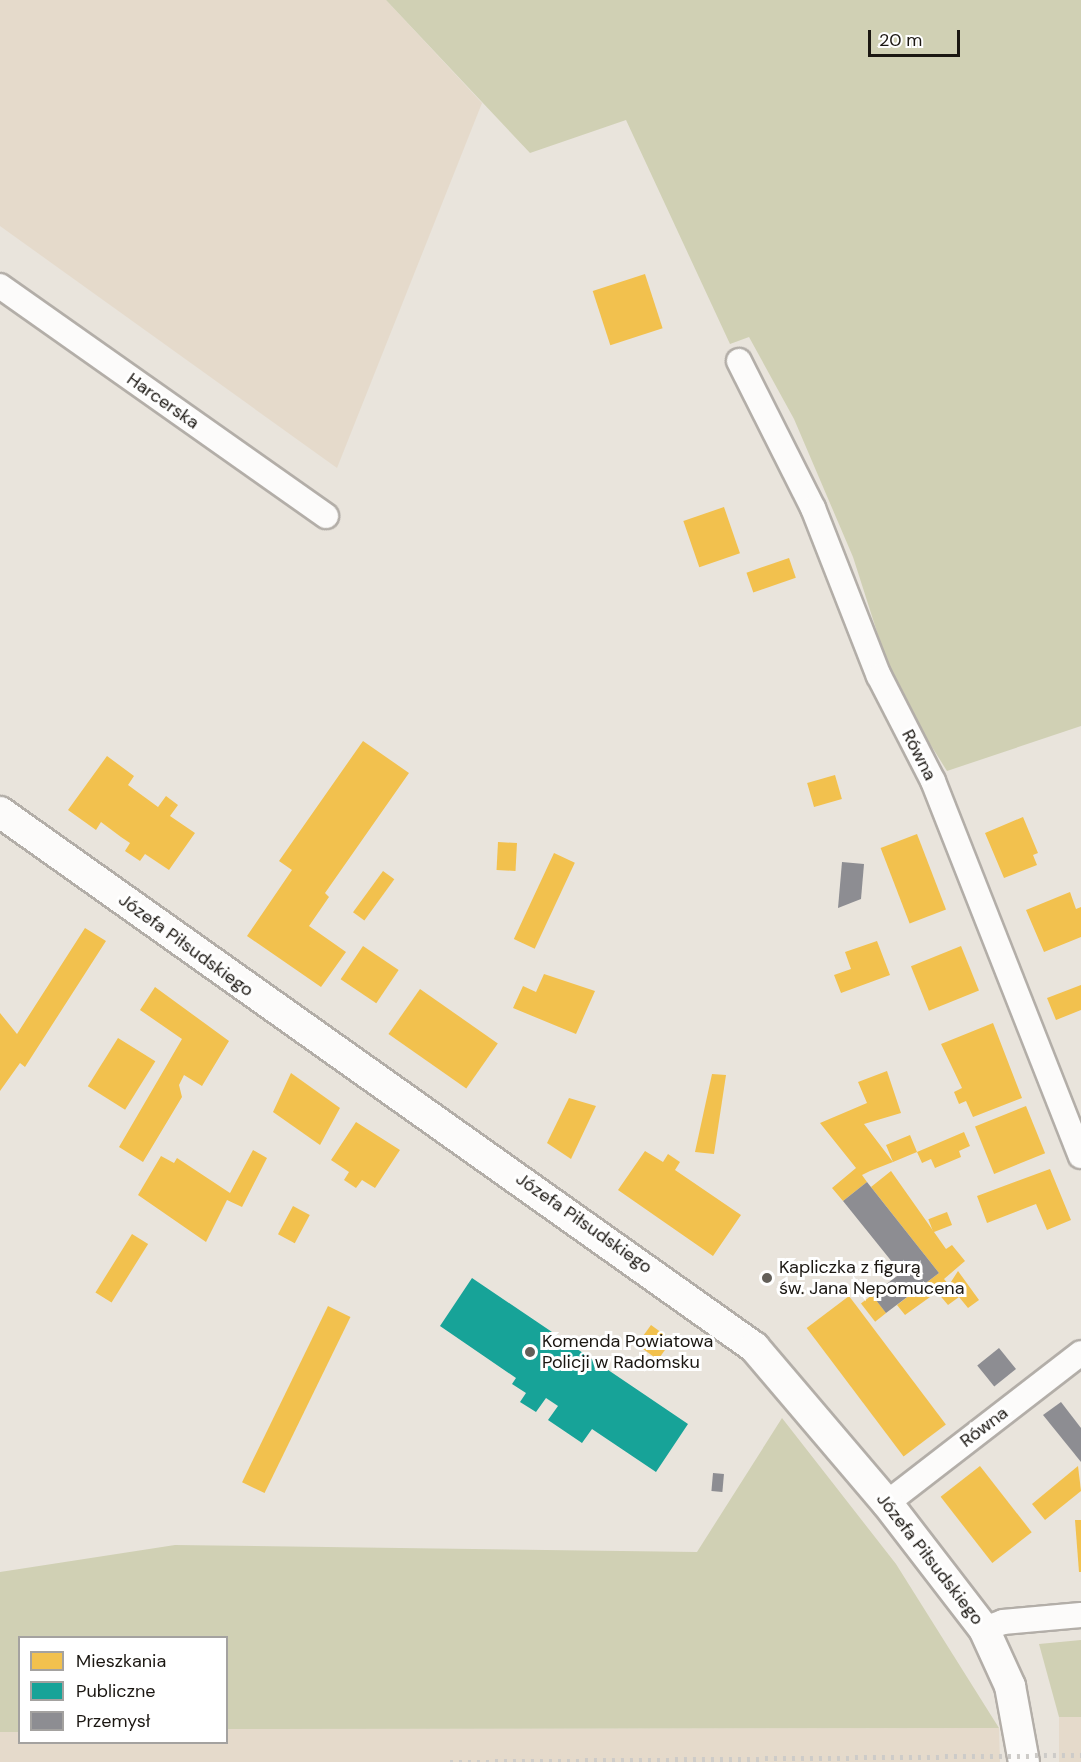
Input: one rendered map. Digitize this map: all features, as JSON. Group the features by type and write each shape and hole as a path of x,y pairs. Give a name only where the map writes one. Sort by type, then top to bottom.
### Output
{"street":[{"name":"Harcerska","path":"0,286 326,516"},
{"name":"Równa","path":"739,361 813,508 879,676 933,781 1081,1156"},
{"name":"Józefa Piłsudskiego","path":"0,812 716,1316 785,1378 887,1503 984,1629 1011,1686 1024,1762"},
{"name":"Równa","path":"887,1503 1081,1353"},
{"path":"984,1629 1003,1622 1081,1615"}],"shaded area":[{"path":"0,0 386,0 482,103 337,468 0,226"},
{"path":"1059,1717 1081,1717 1081,1762 1059,1762"},
{"path":"999,1728 1000,1762 0,1762 0,1732 18,1732 18,1744 228,1744 228,1729"}],"green space":[{"path":"386,0 1081,0 1081,726 947,771 895,688 853,557 794,419 749,337 730,344 626,120 530,153"},
{"path":"782,1418 896,1564 999,1728 228,1729 228,1636 18,1636 18,1732 0,1732 0,1572 175,1545 697,1552"},
{"path":"1081,1640 1081,1717 1059,1717 1039,1644"}],"building: Mieszkania":[{"path":"645,274 663,328 610,345 593,291"},
{"path":"724,507 740,553 699,567 683,521"},
{"path":"789,558 796,578 753,593 746,573"},
{"path":"363,741 409,773 325,893 329,897 309,926 346,952 321,987 247,936 292,870 279,861"},
{"path":"107,756 134,776 128,785 158,807 166,796 178,805 170,816 195,833 169,870 145,854 140,861 125,851 130,843 101,822 96,830 68,810"},
{"path":"835,775 842,799 814,807 807,783"},
{"path":"1023,817 1038,853 1033,855 1037,865 1004,878 985,833"},
{"path":"917,834 946,910 910,924 881,848"},
{"path":"498,842 517,843 516,871 497,870"},
{"path":"554,853 575,863 535,949 514,939"},
{"path":"383,871 394,879 364,920 353,912"},
{"path":"1070,892 1076,909 1081,907 1081,937 1044,952 1026,910"},
{"path":"85,928 106,941 25,1067 20,1063 0,1091 0,1013 17,1034"},
{"path":"877,941 890,975 841,993 834,975 851,969 845,952"},
{"path":"363,946 399,970 376,1003 341,979"},
{"path":"961,946 979,991 929,1011 911,966"},
{"path":"544,974 595,991 576,1034 513,1008 523,986 536,992"},
{"path":"1081,985 1081,1010 1056,1020 1047,998"},
{"path":"155,987 229,1041 202,1086 184,1075 179,1085 182,1097 143,1162 119,1147 182,1039 140,1010"},
{"path":"420,989 498,1043 466,1089 388,1034"},
{"path":"993,1023 1022,1098 973,1117 966,1101 959,1104 954,1092 962,1088 941,1044"},
{"path":"118,1038 155,1061 125,1110 88,1086"},
{"path":"887,1071 901,1113 864,1124 893,1162 862,1175 867,1182 843,1201 832,1188 856,1168 820,1123 867,1103 858,1082"},
{"path":"291,1073 340,1108 320,1145 273,1112"},
{"path":"712,1074 726,1075 714,1154 695,1152"},
{"path":"569,1098 596,1106 571,1159 547,1143"},
{"path":"1026,1106 1045,1153 994,1174 975,1127"},
{"path":"356,1122 400,1150 375,1188 362,1180 356,1188 344,1180 349,1172 331,1160"},
{"path":"964,1132 970,1146 959,1151 961,1157 935,1168 931,1159 922,1163 917,1152"},
{"path":"910,1135 917,1152 893,1162 886,1145"},
{"path":"253,1150 267,1158 242,1207 227,1200 206,1242 138,1195 161,1156 174,1163 177,1158 230,1193"},
{"path":"645,1151 663,1162 668,1154 680,1162 675,1170 741,1215 713,1256 618,1190"},
{"path":"1050,1169 1071,1220 1047,1230 1036,1204 987,1223 977,1196"},
{"path":"891,1171 946,1249 952,1245 965,1261 944,1279 949,1285 958,1271 979,1300 968,1308 959,1297 948,1305 937,1292 905,1315 897,1305 939,1273 871,1187"},
{"path":"293,1206 310,1215 295,1243 278,1234"},
{"path":"947,1212 952,1225 933,1232 928,1219"},
{"path":"132,1234 148,1244 112,1303 95,1293"},
{"path":"872,1295 886,1313 875,1322 861,1304"},
{"path":"849,1296 946,1425 904,1456 807,1328"},
{"path":"328,1306 350,1317 265,1493 242,1482"},
{"path":"651,1325 672,1340 658,1360 637,1344"},
{"path":"980,1466 1032,1532 992,1563 941,1497"},
{"path":"1078,1466 1081,1491 1045,1520 1032,1504"},
{"path":"1075,1520 1081,1520 1081,1572 1079,1572"}],"building: Publiczne":[{"name":"Komenda Powiatowa Policji w Radomsku","path":"472,1278 688,1424 656,1472 592,1429 582,1443 548,1420 558,1406 546,1398 536,1412 520,1402 526,1393 512,1384 516,1378 440,1326"}],"building: Przemysł":[{"path":"842,862 864,864 861,899 838,908"},
{"path":"867,1182 939,1273 886,1313 872,1295 901,1273 843,1201"},
{"path":"999,1348 1016,1369 994,1387 977,1366"},
{"path":"1061,1402 1081,1428 1081,1462 1043,1415"},
{"path":"713,1473 724,1474 722,1492 711,1491"}],"railway":[{"path":"450,1762 1081,1755"}],"place":[{"name":"Kapliczka z figurą św. Jana Nepomucena","path":"767,1278"},
{"name":"Komenda Powiatowa Policji w Radomsku","path":"530,1352"}]}
